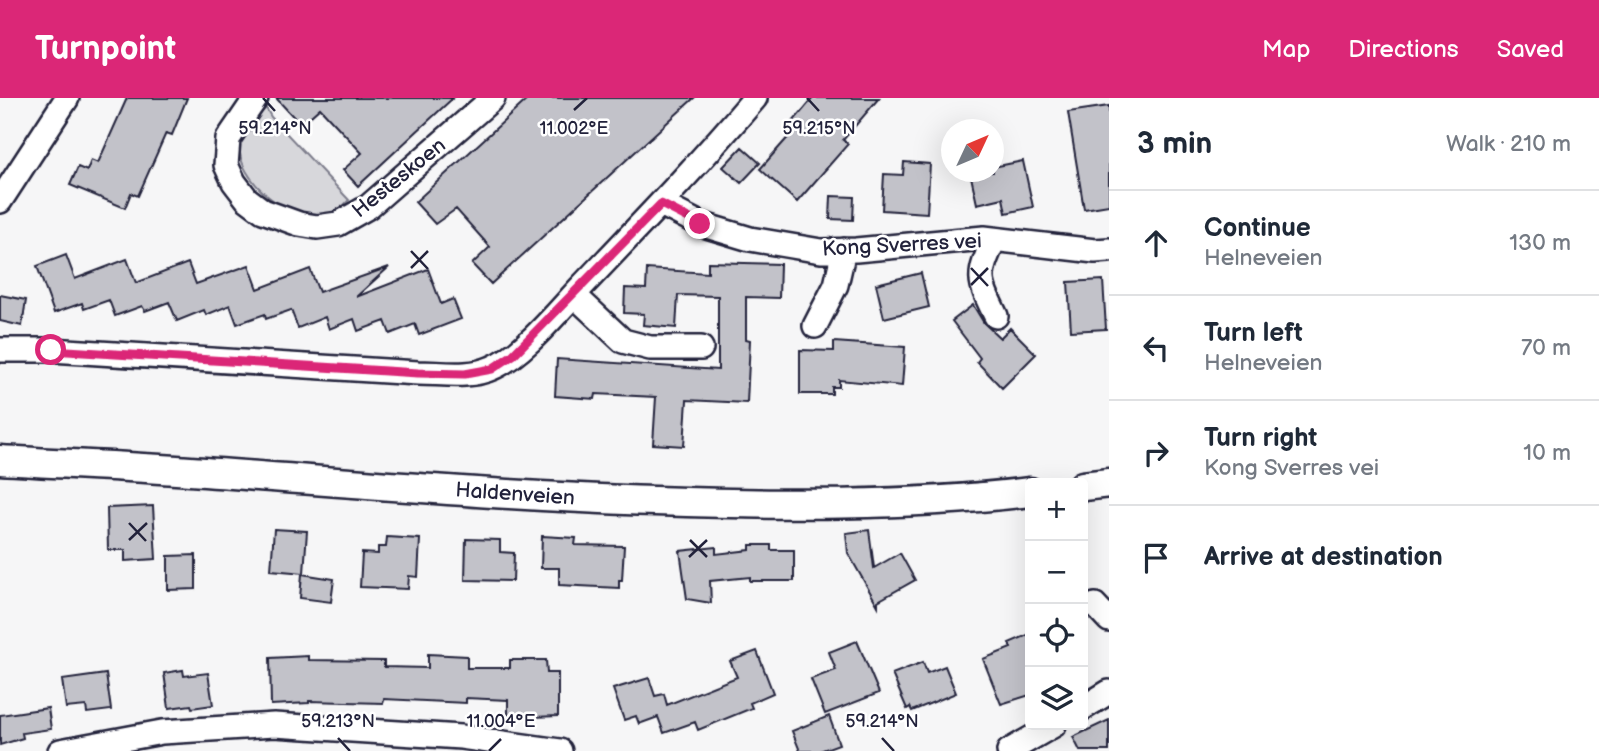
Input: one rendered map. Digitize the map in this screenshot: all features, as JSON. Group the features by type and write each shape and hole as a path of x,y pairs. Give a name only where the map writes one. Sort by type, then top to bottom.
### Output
{"main road":[{"name":"Haldenveien","path":"0,460 187,470 570,498 727,504 830,505 985,498 1025,493"},
{"path":"1088,485 1109,483"}],"street":[{"path":"0,201 67,98"},
{"name":"Hesteskoen","path":"256,98 228,138 226,165 234,182 247,200 264,211 299,224 317,227 338,224 368,207 493,98"},
{"path":"0,350 51,350 324,368 465,374 492,369 513,355 574,295 661,204 755,98"},
{"name":"Kong Sverres vei","path":"661,204 700,224 750,239 821,251 984,239 1095,251 1109,250"},
{"path":"994,240 981,268 983,288 996,316"},
{"path":"815,326 836,285 844,250"},
{"path":"574,295 623,341 650,348 701,348"},
{"path":"1088,705 1109,692"},
{"path":"60,751 162,732 274,725 461,737 560,751"},
{"path":"1009,751 1045,730"}],"shaded area":[{"path":"266,108 271,117 349,200 332,217 303,215 289,210 267,196 250,177 240,154 241,138"}],"building":[{"path":"127,98 187,98 172,135 166,133 138,196 131,193 125,208 70,185 78,167 87,171 91,160 98,163"},
{"path":"276,98 453,98 358,186 343,170 362,153 320,108 301,125"},
{"path":"529,98 694,98 491,284 472,264 490,247 456,209 435,224 415,202"},
{"path":"813,98 879,98 843,140 848,144 797,202 760,169 791,134 786,130"},
{"path":"1109,106 1109,205 1084,209 1068,112"},
{"path":"742,147 760,163 741,183 723,167"},
{"path":"1023,161 1033,207 1006,213 1003,198 977,204 972,182 1004,182 1004,165"},
{"path":"904,162 930,164 927,213 882,210 884,174 903,175"},
{"path":"831,196 854,197 853,220 830,219"},
{"path":"66,255 75,279 127,259 136,283 188,263 196,284 249,265 258,289 310,269 319,292 389,267 356,297 428,269 441,304 453,299 461,319 419,335 415,324 390,334 385,321 358,331 354,319 329,329 325,317 298,328 291,310 266,319 265,314 237,324 230,305 206,315 204,310 177,321 169,302 145,311 142,306 115,316 109,300 84,309 82,303 54,313 37,266"},
{"path":"708,262 780,264 779,298 746,297 746,339 750,340 747,403 687,400 684,446 653,444 656,397 596,394 595,399 555,396 557,359 718,370 718,296 678,295 676,328 643,325 644,314 624,313 625,288 646,289 647,269 708,273"},
{"path":"921,273 929,307 884,318 876,284"},
{"path":"1103,280 1106,329 1071,331 1068,282"},
{"path":"0,295 26,300 22,326 0,321"},
{"path":"973,305 984,323 1000,338 1010,328 1036,354 1002,388 977,362 980,358 952,321"},
{"path":"834,342 905,347 902,386 839,380 839,387 832,387 832,394 800,394 800,350 834,351"},
{"path":"153,506 156,559 125,561 125,550 108,550 107,508"},
{"path":"274,529 307,531 304,573 271,570"},
{"path":"869,530 874,568 900,553 915,580 878,601 878,606 848,553 846,533"},
{"path":"542,536 576,538 575,545 624,546 619,588 559,585 559,568 541,568"},
{"path":"387,537 420,539 418,577 409,576 408,589 360,587 362,553 378,554 378,547 386,547"},
{"path":"466,539 500,540 500,552 514,553 513,581 465,580"},
{"path":"750,545 771,545 771,550 794,550 794,581 750,581 750,577 710,581 711,603 687,599 680,551 716,547 716,554 750,550"},
{"path":"196,555 196,589 168,590 168,556"},
{"path":"302,574 334,579 331,602 300,598"},
{"path":"1025,636 1025,697 1001,704 983,659 1011,648 1009,643"},
{"path":"857,641 879,693 825,714 811,679 836,670 829,652"},
{"path":"757,651 773,693 750,703 752,708 698,730 695,722 664,733 658,717 639,724 636,716 624,720 613,689 649,678 655,696 664,694 667,705 737,677 730,661"},
{"path":"428,654 467,656 467,668 510,668 510,660 546,660 547,673 558,673 558,716 508,718 508,700 466,698 466,703 384,699 383,703 309,701 271,705 270,658 308,656 308,660 384,661 384,667 428,668"},
{"path":"923,662 927,673 945,666 956,693 912,711 910,707 907,709 892,674"},
{"path":"183,670 184,676 208,673 213,705 169,708 164,673"},
{"path":"106,674 111,710 87,713 86,706 66,708 62,680"},
{"path":"48,708 51,729 22,733 23,738 0,745 0,715"},
{"path":"829,716 839,744 820,751 800,751 792,731"},
{"path":"1109,720 1109,751 1080,751 1073,737"}],"route":[{"path":"51,350 418,373 465,374 492,369 513,355 547,323 661,204 700,224"}]}
